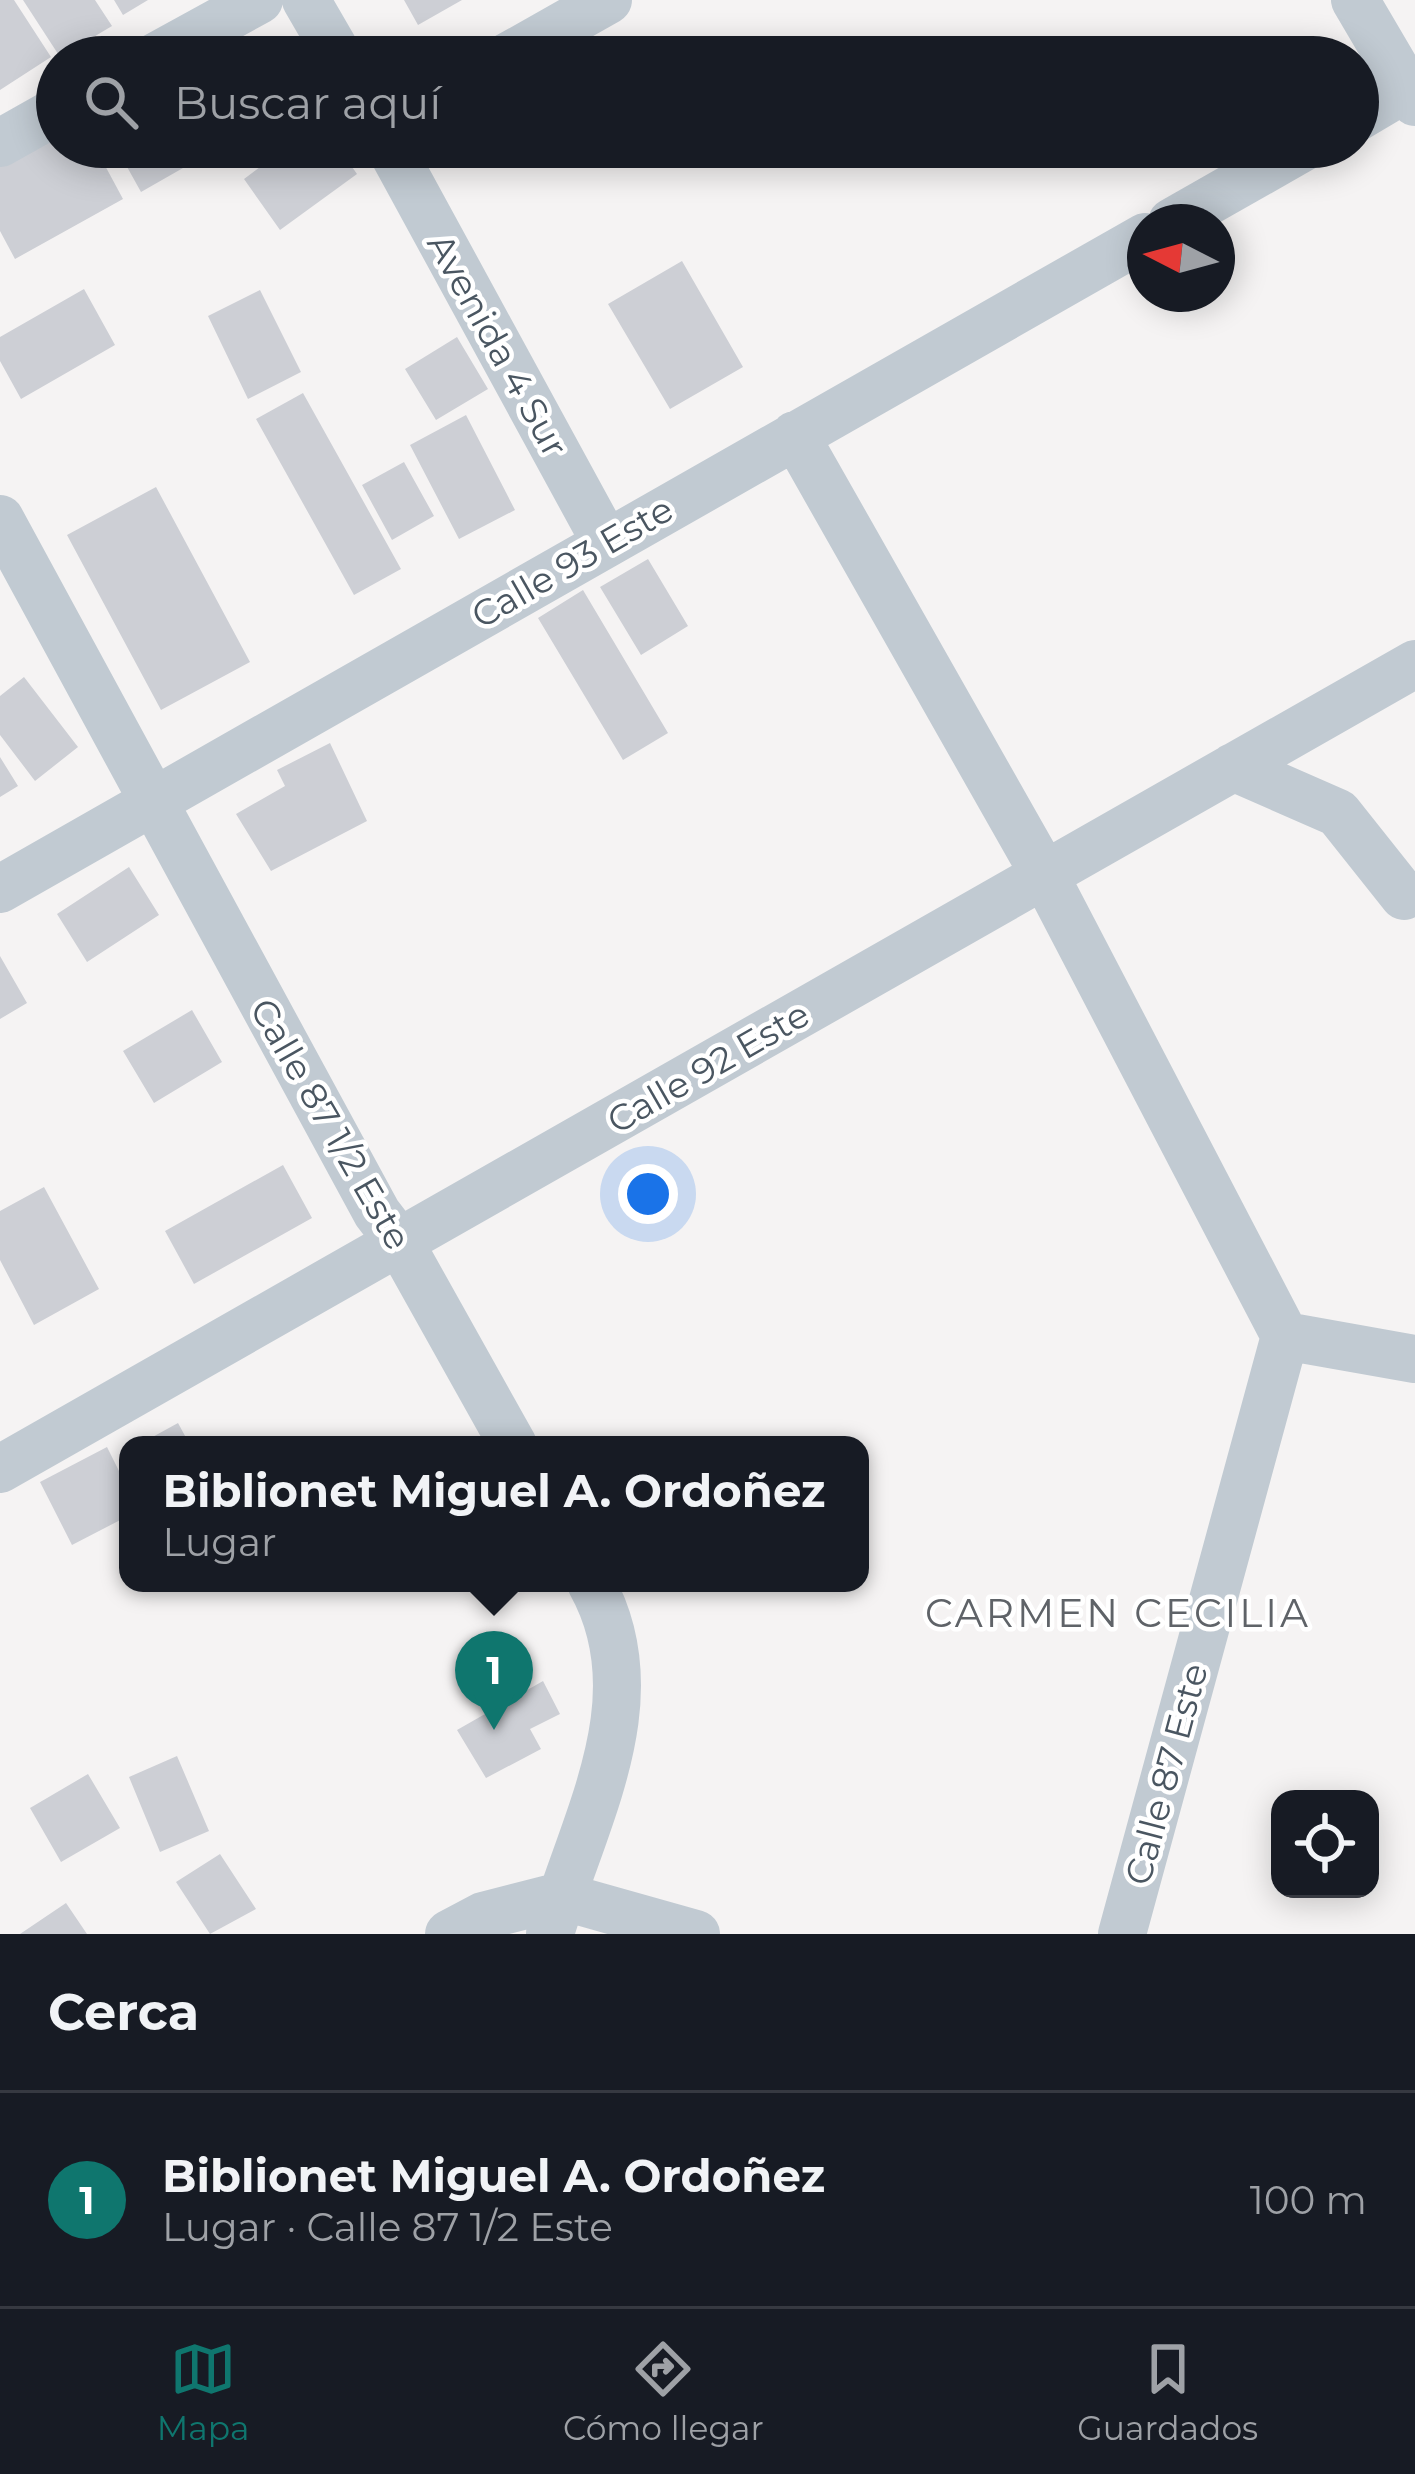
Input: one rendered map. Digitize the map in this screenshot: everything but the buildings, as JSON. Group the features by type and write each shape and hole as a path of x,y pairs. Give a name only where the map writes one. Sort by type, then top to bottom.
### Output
{"street":[{"path":"193,36 259,0"},
{"path":"306,0 327,36"},
{"path":"544,36 608,0"},
{"path":"1355,0 1378,36"},
{"path":"1379,38 1413,91 1379,107"},
{"path":"0,143 36,123"},
{"name":"Avenida 4 Sur","path":"401,168 606,543"},
{"path":"1204,204 1267,168"},
{"name":"Calle 93 Este","path":"0,889 1127,247"},
{"path":"795,435 1044,874 1285,1336 1415,1359"},
{"name":"Calle 87 1/2 Este","path":"0,519 150,803 377,1213 400,1243 508,1436"},
{"name":"Calle 92 Este","path":"0,1469 1415,664"},
{"path":"1233,767 1338,813 1404,896"},
{"name":"Calle 87 Este","path":"1122,1934 1285,1336"},
{"path":"555,1915 598,1796 620,1684 613,1631 594,1592"},
{"path":"448,1934 483,1916 555,1915 696,1934"}],"place":[{"name":"Biblionet Miguel A. Ordoñez","path":"494,1730"}],"district":[{"name":"CARMEN CECILIA","path":"1118,1613"}]}
